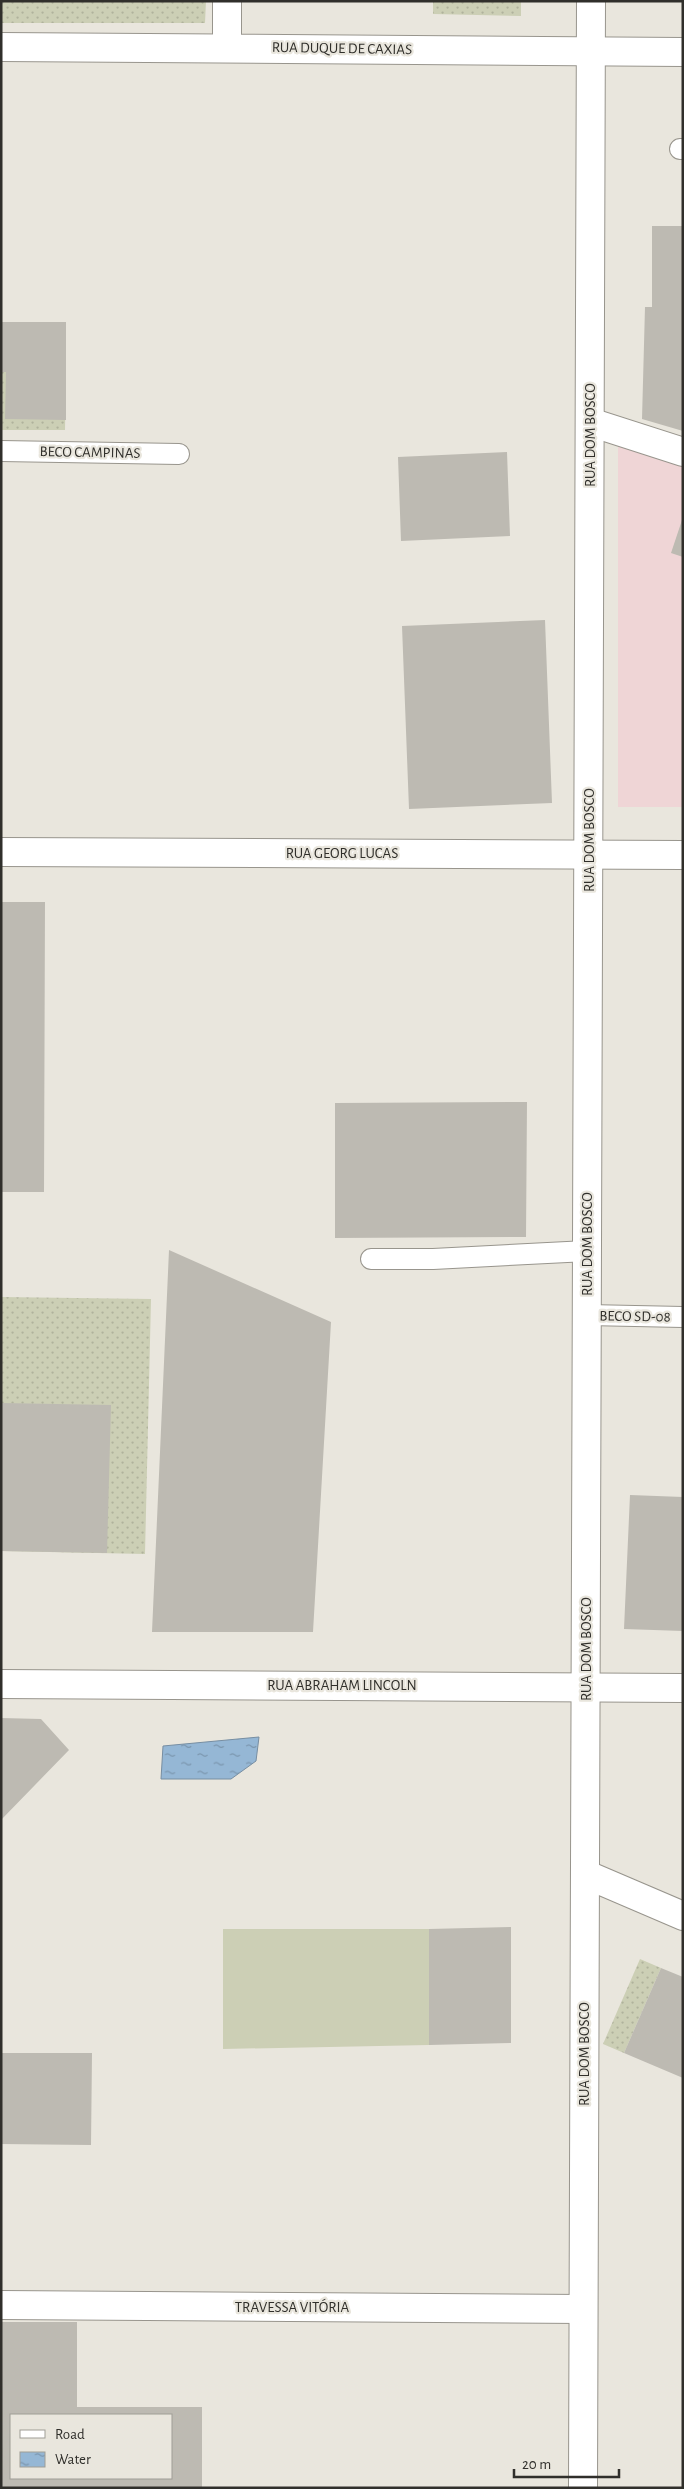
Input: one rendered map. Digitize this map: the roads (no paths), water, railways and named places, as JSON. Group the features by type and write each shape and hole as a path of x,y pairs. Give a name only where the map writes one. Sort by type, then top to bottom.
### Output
{"street":[{"path":"226,48 227,1"},
{"name":"RUA DOM BOSCO","path":"582,2488 591,1"},
{"name":"RUA DUQUE DE CAXIAS","path":"1,47 683,52"},
{"path":"590,422 683,452"},
{"name":"RUA GEORG LUCAS","path":"1,852 683,855"},
{"name":"RUA ABRAHAM LINCOLN","path":"1,1684 683,1688"},
{"path":"585,1874 683,1916"},
{"name":"TRAVESSA VITÓRIA","path":"1,2305 584,2309"}],"lane":[{"name":"BECO CAMPINAS","path":"1,451 179,454"},
{"path":"370,1259 434,1259 587,1251"},
{"name":"BECO SD-08","path":"587,1315 683,1317"}],"water":[{"path":"259,1737 256,1761 231,1779 161,1779 163,1746"}]}
